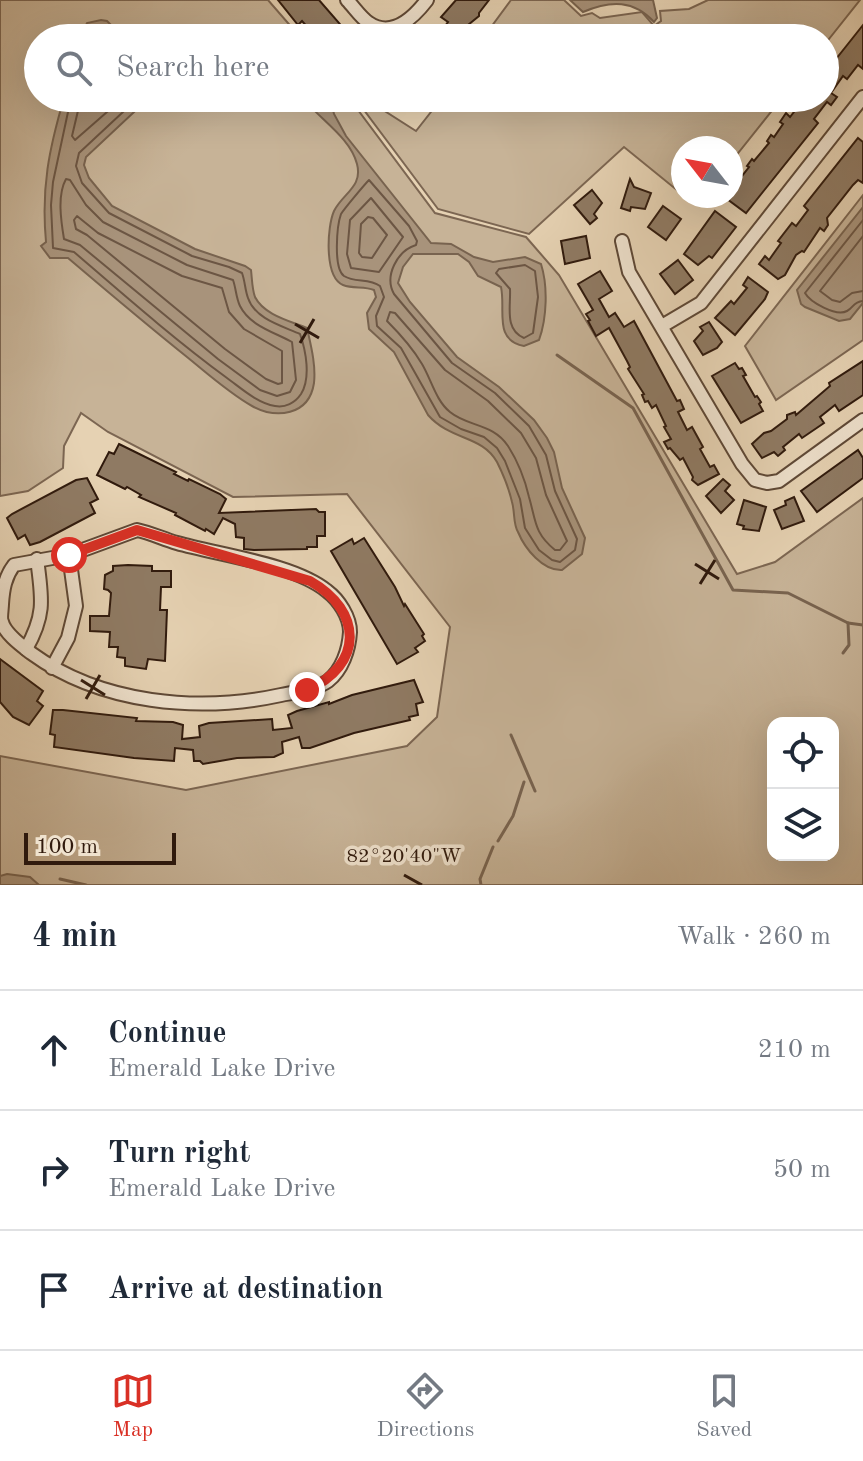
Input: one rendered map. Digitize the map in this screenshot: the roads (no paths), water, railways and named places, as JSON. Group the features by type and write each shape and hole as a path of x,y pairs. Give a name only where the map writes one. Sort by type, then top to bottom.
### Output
{"street":[{"path":"347,0 370,24"},
{"path":"404,24 427,0"},
{"path":"662,326 701,303 863,97"},
{"path":"622,241 629,272 716,424 755,480 767,483 779,481 863,420"},
{"path":"137,530 283,571 328,591 344,610 350,628 348,648 340,667 327,681 307,690 252,702 198,704 142,698 86,684 52,668 26,649 2,623 1,600 6,575 14,565 69,555 137,530"},
{"path":"52,668 68,638 76,606 69,555"},
{"path":"26,649 39,627 41,609 37,559"}],"water":[{"path":"570,0 653,0 657,18 654,22 638,9 622,4 603,5 583,12"},
{"path":"101,20 110,24 87,24"},
{"path":"60,112 134,112 86,157 84,165 89,178 112,206 195,249 251,270 254,294 259,303 278,317 307,328 314,362 314,383 306,402 290,412 271,413 243,401 68,258 50,258 41,246 46,242 46,186"},
{"path":"316,112 334,112 346,136 431,243 451,244 474,257 493,262 525,257 541,264 546,292 544,322 539,340 524,346 514,343 504,331 501,287 478,276 469,262 458,254 413,254 403,267 398,283 410,302 457,357 499,387 534,420 547,438 554,452 562,488 585,538 582,554 562,570 542,563 525,545 516,529 506,482 491,453 475,442 446,430 428,415 394,352 369,329 367,313 376,297 374,290 343,285 337,280 330,262 330,228 334,211 355,184 358,172 353,154"},
{"path":"863,207 863,303 850,319 839,321 805,307 797,290"},
{"path":"0,876 30,877 39,885 0,885"}],"waterway":[{"path":"557,355 633,408 733,590 788,593 848,623 863,625"},
{"path":"843,653 849,645 848,623"},
{"path":"511,735 535,791"},
{"path":"498,841 513,816 524,782"},
{"path":"481,885 480,879 493,847"},
{"path":"60,879 86,885"}]}
